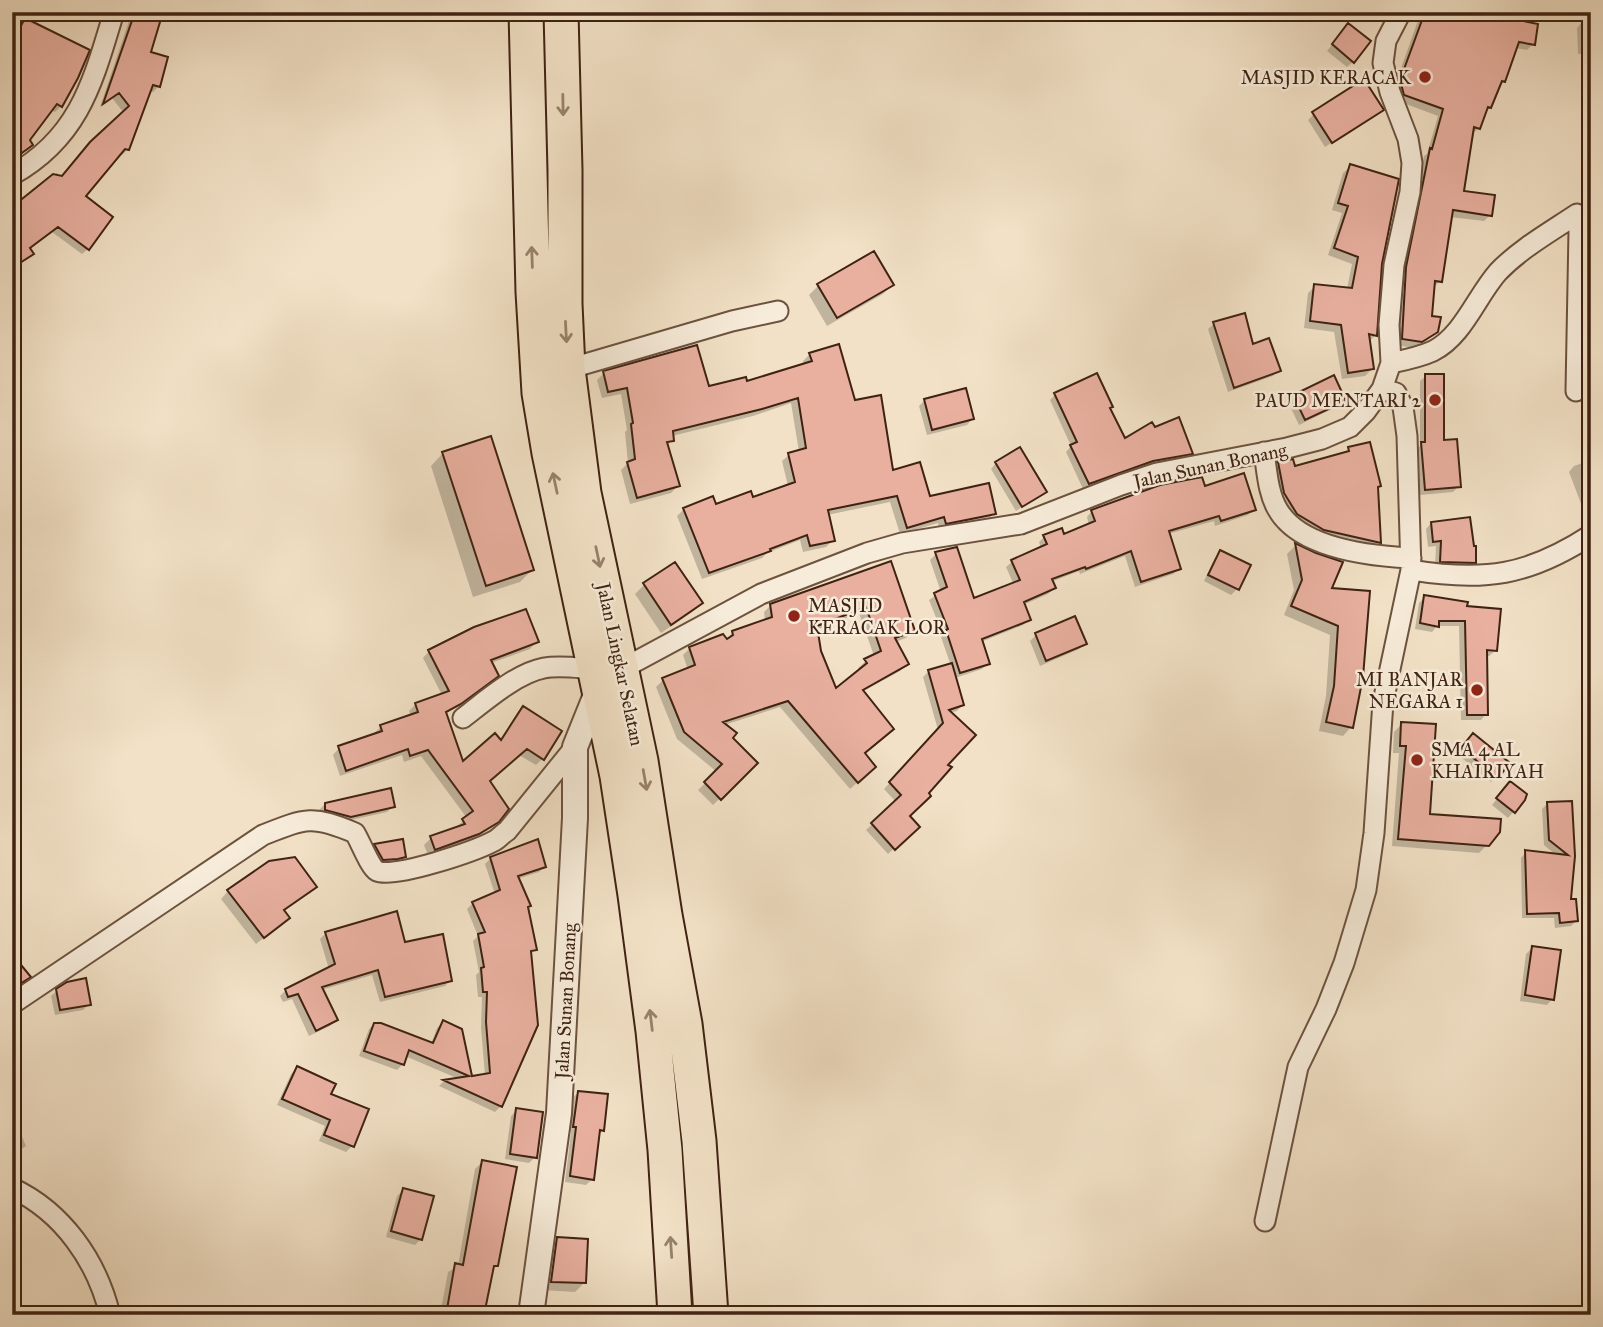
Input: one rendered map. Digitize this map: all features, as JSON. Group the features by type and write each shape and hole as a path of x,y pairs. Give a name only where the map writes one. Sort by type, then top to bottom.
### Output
{"highway":[{"name":"Jalan Lingkar Selatan","path":"526,12 534,317 539,393 549,453 605,676 644,774 685,1024 699,1141 711,1315"},
{"name":"Jalan Lingkar Selatan","path":"561,12 568,369 622,809 653,1031 665,1150 675,1315"},
{"path":"526,61 562,62"}],"street":[{"path":"12,175 40,158 80,109 114,12"},
{"name":"Jalan Sunan Bonang","path":"531,1315 559,1113 575,818 575,747 605,676 761,594 867,553 902,543 1021,524 1157,473 1264,453 1340,433 1359,419 1382,389 1391,363 1390,325 1394,265 1410,191 1412,163 1408,139 1387,83 1383,63 1386,41 1401,12"},
{"path":"1391,363 1418,356 1444,344 1459,328 1499,271 1532,244 1577,214 1591,199"},
{"path":"1576,391 1577,214"},
{"path":"568,369 732,321 778,311"},
{"path":"1265,1222 1298,1067 1344,964 1366,890 1374,833 1383,702 1411,564 1408,463 1403,407 1396,393 1382,389"},
{"path":"1264,453 1272,498 1277,509 1307,536 1345,550 1379,556 1452,576 1513,572 1561,554 1591,535"},
{"path":"463,718 489,698 535,670 551,667 605,676"},
{"path":"12,1004 263,835 290,824 316,819 355,833 373,868 386,873 419,867 495,841 507,831 575,747"},
{"path":"12,1188 60,1221 80,1247 94,1272 110,1315"}],"building":[{"path":"135,12 163,12 151,52 168,57 160,87 153,85 129,150 125,149 86,196 113,217 89,250 58,227 30,248 34,254 12,268 12,207 53,174 62,176 90,142 129,106 119,93 103,104"},
{"path":"1425,12 1478,12 1538,24 1535,45 1519,42 1505,82 1502,81 1491,108 1488,107 1480,129 1474,127 1464,191 1495,195 1492,216 1453,210 1442,282 1435,281 1432,316 1441,317 1438,332 1422,342 1402,339 1406,267 1430,148 1432,149 1443,109 1404,95 1400,80"},
{"path":"25,18 90,50 62,107 57,104 30,140 33,145 12,160 12,43"},
{"path":"1348,23 1371,41 1354,63 1332,44"},
{"path":"1364,79 1384,110 1332,143 1312,112"},
{"path":"1350,164 1399,179 1382,264 1377,336 1369,334 1374,369 1348,373 1341,325 1310,321 1314,284 1352,288 1358,257 1334,248 1348,206 1338,203"},
{"path":"874,251 894,285 837,318 817,284"},
{"path":"1245,313 1253,344 1269,338 1281,371 1234,388 1213,322"},
{"path":"839,344 855,400 881,395 893,470 920,462 930,496 989,483 996,514 946,524 944,517 907,528 897,496 828,510 835,541 810,546 807,535 709,573 683,508 713,496 716,504 751,491 753,497 795,482 788,453 806,448 798,398 673,431 674,441 667,442 680,486 637,498 627,462 635,459 627,388 608,392 603,371 697,345 709,386 746,377 747,381 812,361 809,353"},
{"path":"1097,373 1125,438 1152,422 1155,427 1179,417 1193,454 1153,461 1089,484 1070,445 1077,442 1054,393"},
{"path":"1425,374 1444,374 1444,440 1457,439 1461,487 1425,490 1421,442 1425,442"},
{"path":"1334,375 1346,401 1305,420 1293,395"},
{"path":"966,388 974,419 932,430 924,399"},
{"path":"491,436 534,570 486,586 442,452"},
{"path":"1370,442 1381,486 1378,487 1381,543 1324,530 1297,514 1284,493 1278,462 1293,459 1295,466 1349,451 1348,447"},
{"path":"1020,447 1047,492 1022,507 995,462"},
{"path":"1244,473 1256,510 1221,521 1219,516 1169,531 1181,569 1141,582 1131,551 1052,579 1056,588 1024,602 1031,620 982,639 990,664 960,673 946,630 948,629 934,593 947,587 935,552 957,547 974,598 1020,580 1011,560 1047,544 1043,535 1062,528 1064,534 1095,521 1091,510 1160,485 1202,477 1205,486"},
{"path":"1470,517 1476,546 1476,563 1440,562 1441,541 1433,542 1431,522"},
{"path":"1295,543 1343,562 1332,588 1370,591 1363,677 1353,728 1326,722 1334,686 1338,626 1291,606 1302,580"},
{"path":"1220,550 1251,565 1239,590 1208,575"},
{"path":"891,561 915,631 895,638 909,664 863,690 894,729 865,753 876,767 858,783 788,701 723,722 737,733 733,738 758,763 721,800 704,782 722,764 684,732 662,678 695,665 689,647 723,634 727,639 733,635 732,631 772,617 770,604","holes":["866,607 881,651 864,659 867,663 836,688 821,651 817,626"]},
{"path":"675,562 703,603 671,625 643,583"},
{"path":"1424,595 1468,602 1467,606 1501,609 1497,651 1487,650 1488,715 1467,715 1465,621 1439,621 1439,627 1420,623"},
{"path":"526,609 539,642 491,660 499,676 446,712 463,761 495,733 501,740 523,706 562,731 544,760 527,749 490,781 509,809 499,822 479,834 435,850 430,836 465,824 462,819 473,811 428,750 410,756 408,749 346,771 338,746 382,731 380,725 418,712 415,703 449,691 428,650 474,627"},
{"path":"1075,616 1087,644 1046,661 1035,633"},
{"path":"952,663 964,705 949,710 976,735 948,765 952,767 929,793 931,796 910,816 920,827 895,850 871,823 901,795 889,782 943,723 928,670"},
{"path":"1401,722 1436,724 1430,814 1501,819 1500,832 1489,846 1398,839 1406,746 1400,746"},
{"path":"1473,733 1510,763 1498,778 1461,748"},
{"path":"1510,781 1527,794 1515,813 1496,798"},
{"path":"391,788 395,807 351,817 325,810 325,803"},
{"path":"1572,801 1575,856 1571,899 1576,899 1578,921 1560,923 1559,913 1527,914 1525,850 1568,855 1549,840 1547,802"},
{"path":"403,839 406,857 398,859 383,860 374,844"},
{"path":"538,839 546,867 518,876 531,906 528,907 537,950 531,951 538,1025 502,1107 443,1080 469,1076 409,1050 404,1065 364,1051 374,1023 381,1023 433,1043 443,1020 462,1029 472,1076 490,1073 486,1022 487,992 483,992 481,968 484,967 478,934 485,932 472,902 500,890 490,857"},
{"path":"295,857 317,887 284,910 290,918 264,938 227,890 269,861"},
{"path":"397,911 405,942 443,934 452,981 385,997 378,970 322,987 338,1020 316,1031 298,994 288,997 285,989 335,964 325,932"},
{"path":"1532,946 1561,950 1554,1000 1525,995"},
{"path":"12,954 31,977 12,989"},
{"path":"86,978 91,1005 60,1010 56,989 67,982"},
{"path":"297,1066 336,1084 331,1094 369,1109 354,1147 324,1135 330,1120 282,1099"},
{"path":"578,1091 608,1094 604,1131 600,1130 594,1180 570,1176"},
{"path":"516,1108 543,1112 537,1158 510,1154"},
{"path":"482,1160 517,1167 498,1266 494,1266 484,1315 446,1315 455,1263 463,1265"},
{"path":"403,1188 434,1196 422,1240 391,1231"},
{"path":"557,1237 588,1239 586,1283 551,1282"}],"place":[{"name":"MASJID KERACAK","path":"1425,77"},
{"name":"PAUD MENTARI 2","path":"1435,400"},
{"name":"MASJID KERACAK LOR","path":"794,616"},
{"name":"MI BANJAR NEGARA 1","path":"1477,690"},
{"name":"SMA 4 AL KHAIRIYAH","path":"1417,760"}]}
